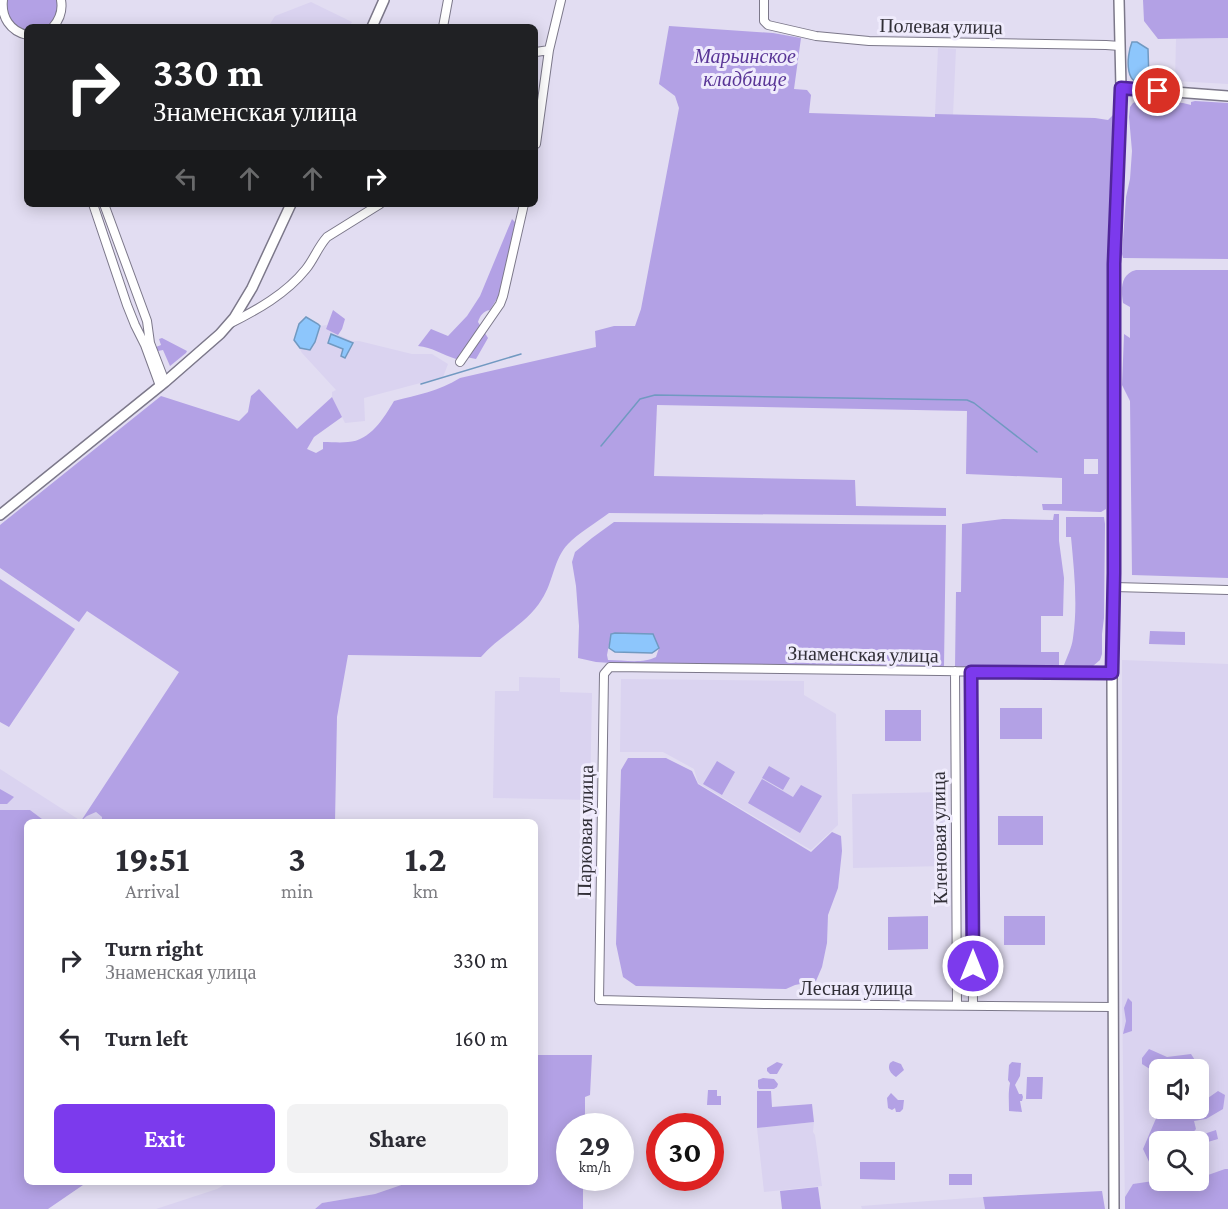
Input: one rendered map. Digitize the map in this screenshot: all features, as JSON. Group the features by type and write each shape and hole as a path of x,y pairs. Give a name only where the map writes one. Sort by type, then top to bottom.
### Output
{"street":[{"path":"3,0 3,13 7,22 14,29 24,34"},
{"path":"55,24 62,12 61,0"},
{"path":"373,24 384,0"},
{"path":"443,24 447,0"},
{"path":"538,130 549,50 561,0"},
{"name":"Полевая улица","path":"764,0 764,21 768,25 835,39 1120,46"},
{"path":"1114,1209 1112,673 1114,264 1121,88 1119,0"},
{"path":"538,52 549,50"},
{"path":"1121,88 1228,96"},
{"path":"94,207 127,305 162,384"},
{"path":"105,207 147,321 150,343 162,384"},
{"path":"0,514 162,384 228,325 252,288 290,207"},
{"path":"228,325 271,301 302,275 327,237 375,207"},
{"path":"460,362 500,304 523,207"},
{"path":"1114,586 1228,590"},
{"name":"Знаменская улица","path":"613,666 1112,673"},
{"name":"Парковая улица","path":"599,1000 604,674 613,666"},
{"name":"Кленовая улица","path":"955,671 957,1005"},
{"name":"Кленовая улица","path":"971,672 973,1006"},
{"name":"Лесная улица","path":"599,1000 1113,1007"}],"shaded area":[{"path":"311,2 352,22 351,24 270,24 275,16"},
{"path":"1228,38 1228,84 1175,81 1176,39"},
{"path":"938,48 956,49 953,115 935,114"},
{"path":"327,325 326,329 352,341 412,354 432,354 448,364 443,377 364,398 365,421 345,423 332,397 332,392 336,390 298,346 307,350 315,342 320,326"},
{"path":"1122,660 1228,664 1228,1209 1125,1209 1122,997"},
{"path":"519,677 560,678 560,692 592,693 590,800 493,798 495,691 519,691"},
{"path":"621,679 804,681 804,695 836,714 838,825 811,850 698,783 694,769 663,752 620,752"},
{"path":"0,769 78,819 42,819 30,810 0,810"},
{"path":"945,792 946,866 853,868 852,794"},
{"path":"96,812 102,819 83,819"},
{"path":"814,1122 813,1132 822,1186 764,1192 757,1128"},
{"path":"224,1185 401,1185 375,1194 322,1203 315,1209 156,1209"},
{"path":"983,1197 985,1209 862,1209 861,1206"}],"green space":[{"path":"7,0 57,0 55,19 51,24 24,24 24,29 11,20 6,6"},
{"path":"1143,0 1228,0 1228,38 1158,39 1144,21"},
{"name":"Марьинское кладбище","path":"669,26 773,33 801,38 794,89 807,90 811,95 809,113 935,117 935,114 1108,120 1113,115 1108,243 1106,509 1101,512 1043,510 1042,504 1062,504 1062,478 966,474 967,411 657,405 654,476 855,480 856,506 946,508 946,516 609,513 568,544 560,556 546,593 536,608 481,657 348,655 337,717 335,819 102,819 96,812 82,819 179,672 87,611 79,622 0,568 0,525 161,396 239,421 248,412 251,396 259,389 297,429 332,397 342,417 314,437 307,449 316,453 323,449 323,442 348,442 363,438 376,428 394,401 419,395 460,378 596,347 595,331 614,326 635,326 641,309 679,108 675,96 659,84","holes":["1084,459 1098,459 1098,474 1084,474"]},
{"path":"1139,101 1191,105 1191,102 1195,101 1228,103 1228,259 1123,258 1126,197 1132,151 1130,107"},
{"path":"512,219 516,223 505,279 490,310 482,314 478,322 488,338 476,359 461,356 456,359 433,349 418,346 431,329 448,336 467,316 480,296"},
{"path":"1136,270 1228,270 1228,578 1132,575 1130,401 1122,385 1124,334 1130,338 1130,307 1123,303 1122,293 1124,279"},
{"path":"333,310 345,319 338,335 326,329"},
{"path":"162,338 187,351 170,366 163,350 158,351 156,347 161,345 159,339"},
{"path":"1054,514 1059,514 1059,541 1064,578 1063,616 1041,616 1041,652 1059,652 1059,668 955,668 956,592 961,592 962,524 1003,519 1053,520"},
{"path":"1066,517 1104,517 1102,654 1100,660 1093,666 1064,665 1071,648 1075,613 1071,537 1066,537"},
{"path":"614,522 946,525 944,666 727,666 611,663 578,658 579,626 572,562 575,552","holes":["611,634 653,634 659,648 656,657 639,661 608,660"]},
{"path":"0,579 75,629 9,727 0,722"},
{"path":"1150,631 1185,632 1185,645 1149,644"},
{"path":"1000,708 1042,708 1042,739 1000,739"},
{"path":"885,710 921,710 921,741 885,741"},
{"path":"628,758 666,758 692,771 698,784 811,852 832,832 841,836 842,851 838,888 828,915 827,943 822,967 816,981 786,989 636,986 623,977 616,944 621,770"},
{"path":"717,761 735,772 722,795 703,784"},
{"path":"769,766 790,778 783,790 762,778"},
{"path":"762,779 793,797 801,785 822,796 800,833 748,803"},
{"path":"0,789 14,797 7,804 0,804"},
{"path":"0,810 30,810 42,819 24,819 24,1185 83,1185 48,1209 0,1209"},
{"path":"998,816 1043,816 1043,845 998,845"},
{"path":"928,916 928,949 888,950 888,917"},
{"path":"1004,916 1045,916 1045,945 1004,945"},
{"path":"1128,998 1132,1002 1132,1031 1123,1034 1126,1021 1124,1008"},
{"path":"1149,1049 1167,1057 1191,1054 1194,1059 1149,1059 1149,1068 1142,1064 1142,1058"},
{"path":"538,1055 592,1055 590,1095 585,1097 585,1113 556,1113 556,1191 583,1191 583,1209 315,1209 322,1203 375,1194 401,1185 538,1185"},
{"path":"893,1061 901,1064 904,1070 896,1077 889,1069"},
{"path":"777,1062 783,1064 777,1074 770,1074 767,1068"},
{"path":"1012,1062 1021,1063 1020,1076 1015,1085 1023,1097 1020,1101 1022,1112 1009,1111 1010,1083 1008,1080 1009,1065"},
{"path":"1027,1077 1043,1077 1042,1099 1026,1099"},
{"path":"774,1079 778,1084 777,1087 759,1089 758,1080"},
{"path":"708,1090 717,1090 717,1096 721,1096 721,1105 707,1105"},
{"path":"757,1091 771,1091 772,1107 812,1104 814,1122 757,1128"},
{"path":"1218,1091 1225,1095 1223,1109 1209,1117 1209,1097"},
{"path":"891,1093 898,1100 904,1100 903,1109 900,1112 896,1112 895,1108 892,1110 888,1108 887,1098"},
{"path":"1156,1119 1206,1119 1194,1121 1194,1131 1151,1131"},
{"path":"1216,1130 1218,1139 1209,1142 1209,1132"},
{"path":"1149,1135 1149,1162 1143,1149"},
{"path":"860,1162 895,1162 895,1180 860,1179"},
{"path":"1228,1169 1228,1209 1125,1209 1125,1197 1133,1184 1149,1182 1149,1191 1209,1191 1209,1175"},
{"path":"949,1174 972,1174 972,1185 949,1185"},
{"path":"818,1187 821,1209 782,1209 780,1191"},
{"path":"1102,1191 1105,1209 985,1209 983,1197"}],"water":[{"path":"1132,42 1137,42 1148,49 1149,80 1135,81 1131,77 1128,64"},
{"path":"306,317 320,326 310,350 300,348 294,340 299,324"},
{"path":"331,334 353,343 345,358 341,356 343,349 328,343"},
{"path":"611,634 653,634 659,648 652,653 615,652 609,648"}],"waterway":[{"path":"421,384 521,354"},
{"path":"601,446 640,399 655,395 967,400 1037,452"}],"route":[{"path":"973,966 971,672 1112,673 1114,264 1121,88 1158,91"}]}
